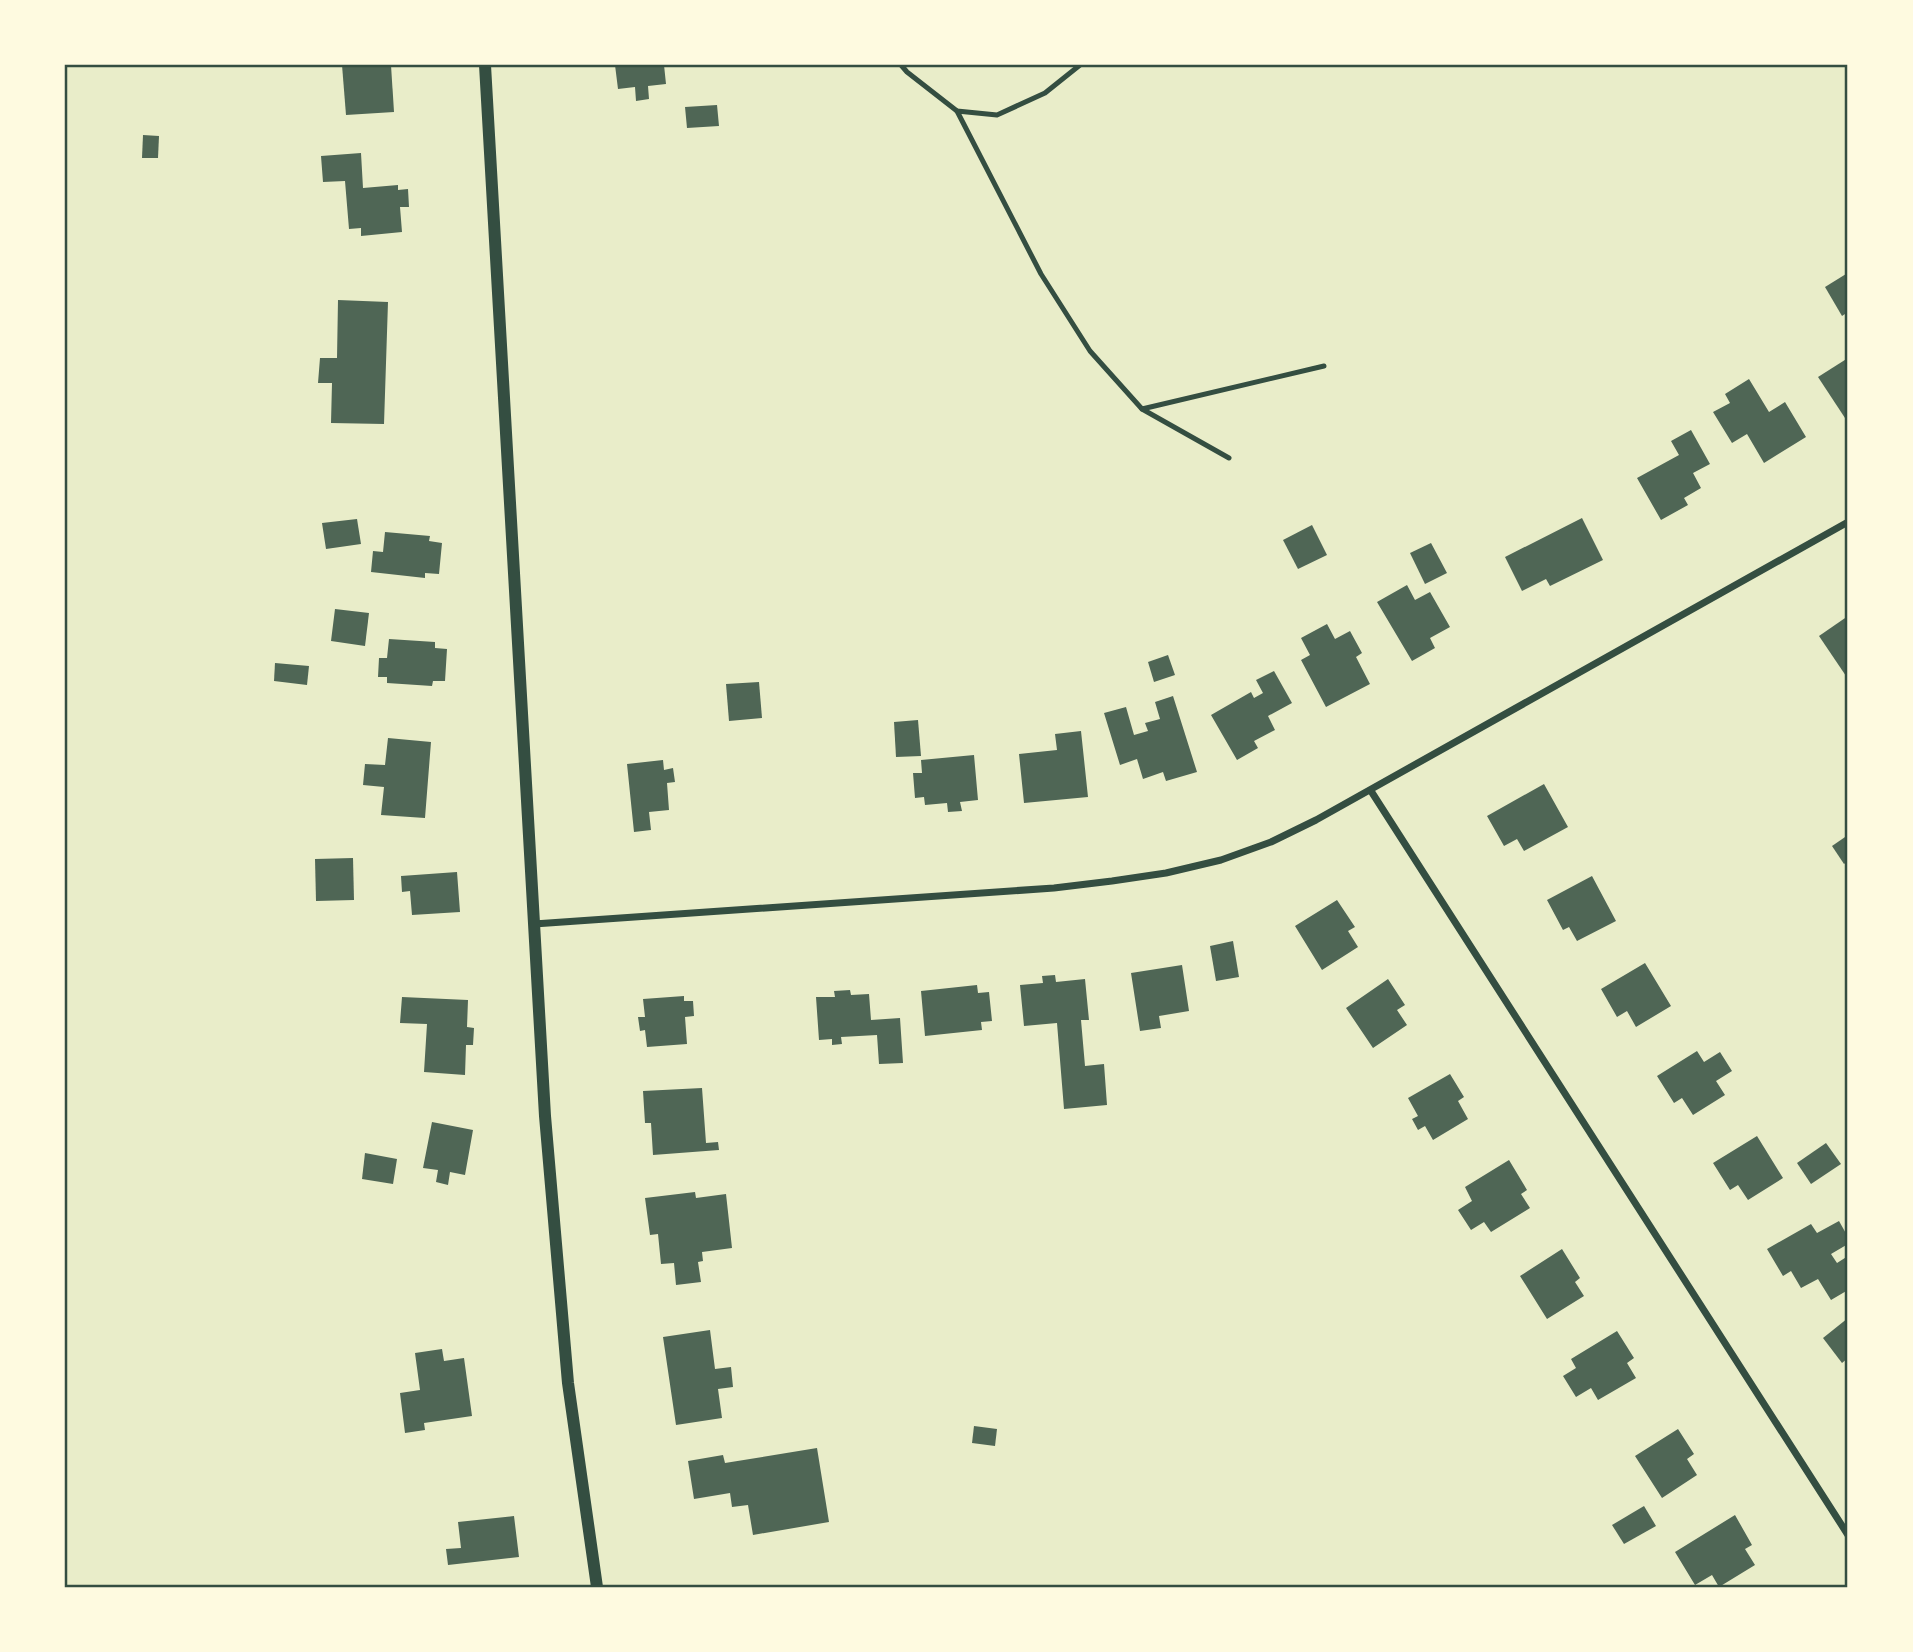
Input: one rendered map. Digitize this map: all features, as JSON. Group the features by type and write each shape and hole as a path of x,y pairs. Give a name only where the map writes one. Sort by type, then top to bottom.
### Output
{"street":[{"path":"485,65 545,1116 568,1383 597,1587"},
{"path":"534,925 1055,888 1166,873 1221,860 1271,842 1371,791 1848,522"},
{"path":"1371,791 1848,1535"}],"lane":[{"path":"901,65 957,111 1048,285 1090,351 1142,409 1229,458"},
{"path":"957,111 997,115 1045,93 1080,65"},
{"path":"1142,409 1324,366"}],"building":[{"path":"342,65 391,65 394,112 346,115"},
{"path":"615,65 664,65 666,84 648,86 649,99 636,101 635,87 618,89"},
{"path":"717,105 719,126 687,128 685,107"},
{"path":"143,135 159,136 158,158 142,158"},
{"path":"361,153 363,188 398,185 398,190 408,189 409,207 400,207 402,232 361,236 361,228 349,229 345,181 323,182 321,156"},
{"path":"1846,274 1848,312 1842,316 1825,287"},
{"path":"338,300 388,302 384,424 331,423 332,383 318,383 320,358 337,358"},
{"path":"1848,358 1848,415 1845,418 1818,377"},
{"path":"1749,379 1769,412 1785,402 1806,437 1764,463 1747,434 1732,443 1713,412 1730,403 1725,394"},
{"path":"1691,430 1710,464 1693,473 1701,488 1684,498 1688,505 1661,520 1637,478 1679,455 1671,441"},
{"path":"1582,518 1603,560 1550,586 1546,579 1522,591 1505,557"},
{"path":"357,519 361,544 326,549 322,523"},
{"path":"1312,525 1327,555 1298,569 1283,540"},
{"path":"385,532 430,536 429,541 442,543 439,574 425,573 425,578 371,572 373,551 383,552"},
{"path":"1431,543 1447,573 1425,584 1410,553"},
{"path":"1407,585 1415,600 1430,592 1450,627 1430,638 1435,648 1412,661 1377,602"},
{"path":"335,609 369,613 365,646 331,641"},
{"path":"1848,616 1848,674 1846,676 1819,636"},
{"path":"1327,624 1335,639 1350,631 1362,653 1356,657 1370,684 1326,707 1301,660 1310,655 1301,638"},
{"path":"389,639 435,642 435,648 447,649 445,681 433,681 432,686 387,683 387,677 378,677 379,658 387,658"},
{"path":"1168,655 1175,675 1154,682 1148,662"},
{"path":"275,663 309,666 307,685 274,681"},
{"path":"1274,671 1292,703 1268,716 1275,730 1254,741 1258,748 1237,760 1211,715 1251,692 1254,698 1263,693 1256,680"},
{"path":"759,682 762,718 729,721 726,684"},
{"path":"1173,696 1197,772 1166,781 1163,772 1143,779 1137,759 1120,765 1104,713 1126,707 1134,735 1148,731 1145,723 1160,719 1155,702"},
{"path":"918,720 921,756 896,757 894,722"},
{"path":"1081,731 1088,797 1024,803 1019,754 1057,750 1055,734"},
{"path":"388,738 431,742 425,818 381,815 384,787 363,785 365,764 385,765"},
{"path":"974,755 978,800 960,802 962,811 948,812 947,803 925,805 924,797 915,798 913,773 922,773 921,760"},
{"path":"663,760 664,770 673,768 675,782 667,783 669,810 649,812 651,830 634,832 627,764"},
{"path":"1544,784 1568,827 1524,851 1517,839 1504,846 1487,816"},
{"path":"1848,835 1848,861 1844,864 1832,846"},
{"path":"353,858 354,900 316,901 315,859"},
{"path":"457,872 460,912 412,915 410,891 402,892 401,876"},
{"path":"1592,876 1616,921 1577,941 1569,927 1563,930 1547,900"},
{"path":"1337,900 1355,927 1348,931 1358,947 1322,970 1295,926"},
{"path":"1233,941 1239,977 1216,981 1210,946"},
{"path":"1645,963 1671,1006 1636,1027 1627,1011 1617,1017 1601,989"},
{"path":"1182,965 1189,1011 1159,1016 1161,1028 1140,1031 1131,973"},
{"path":"1055,975 1056,982 1085,979 1089,1020 1081,1020 1085,1066 1104,1064 1107,1105 1064,1109 1057,1023 1024,1026 1020,985 1043,983 1042,976"},
{"path":"1388,979 1405,1005 1397,1010 1407,1025 1373,1048 1346,1008"},
{"path":"977,985 978,993 989,992 992,1021 981,1022 982,1030 925,1036 921,991"},
{"path":"850,990 851,995 869,994 871,1020 900,1018 903,1063 879,1064 877,1035 841,1037 842,1044 832,1045 832,1039 819,1040 816,997 835,997 834,991"},
{"path":"684,996 684,1001 693,1001 694,1016 685,1017 687,1044 647,1047 645,1030 640,1031 638,1017 645,1017 643,999"},
{"path":"402,997 468,1000 467,1027 474,1028 473,1045 466,1045 465,1075 424,1072 427,1024 400,1023"},
{"path":"1697,1051 1704,1062 1720,1052 1732,1071 1716,1081 1725,1095 1693,1115 1682,1098 1674,1103 1657,1076"},
{"path":"1450,1074 1464,1097 1458,1101 1468,1119 1433,1140 1425,1126 1418,1130 1412,1119 1418,1116 1408,1098"},
{"path":"702,1088 706,1143 718,1142 719,1150 653,1155 651,1123 645,1123 643,1091"},
{"path":"432,1122 473,1130 465,1175 450,1172 448,1185 436,1182 438,1170 423,1168"},
{"path":"1757,1136 1783,1178 1748,1200 1738,1185 1730,1190 1713,1163"},
{"path":"1826,1143 1841,1164 1811,1184 1797,1163"},
{"path":"365,1153 397,1159 393,1184 362,1179"},
{"path":"1509,1160 1527,1190 1521,1194 1530,1208 1491,1232 1484,1222 1471,1230 1458,1210 1472,1201 1465,1187"},
{"path":"695,1192 696,1198 726,1194 732,1248 702,1252 703,1261 698,1262 701,1282 676,1285 674,1263 661,1264 658,1234 650,1235 645,1198"},
{"path":"1839,1221 1848,1237 1848,1244 1831,1254 1837,1263 1848,1256 1848,1290 1831,1300 1818,1279 1801,1288 1791,1271 1783,1276 1767,1249 1811,1224 1817,1233"},
{"path":"1562,1249 1580,1278 1575,1282 1584,1296 1547,1319 1520,1276"},
{"path":"1848,1318 1848,1358 1842,1363 1823,1338"},
{"path":"710,1330 715,1369 731,1367 733,1387 718,1389 722,1418 676,1425 663,1337"},
{"path":"1617,1331 1634,1358 1627,1363 1636,1378 1598,1400 1591,1388 1576,1397 1563,1376 1576,1368 1571,1359"},
{"path":"442,1349 444,1361 464,1358 472,1416 424,1423 425,1430 405,1433 400,1393 420,1390 415,1353"},
{"path":"974,1426 997,1429 995,1446 972,1443"},
{"path":"1678,1429 1694,1454 1687,1459 1697,1475 1662,1498 1635,1456"},
{"path":"817,1448 829,1522 753,1535 748,1505 732,1507 730,1493 694,1499 688,1461 723,1455 725,1463"},
{"path":"1644,1506 1656,1526 1624,1544 1612,1525"},
{"path":"1735,1515 1752,1545 1745,1549 1755,1565 1719,1587 1712,1575 1695,1585 1675,1552"},
{"path":"514,1516 519,1557 448,1565 446,1549 461,1548 458,1522"}]}
